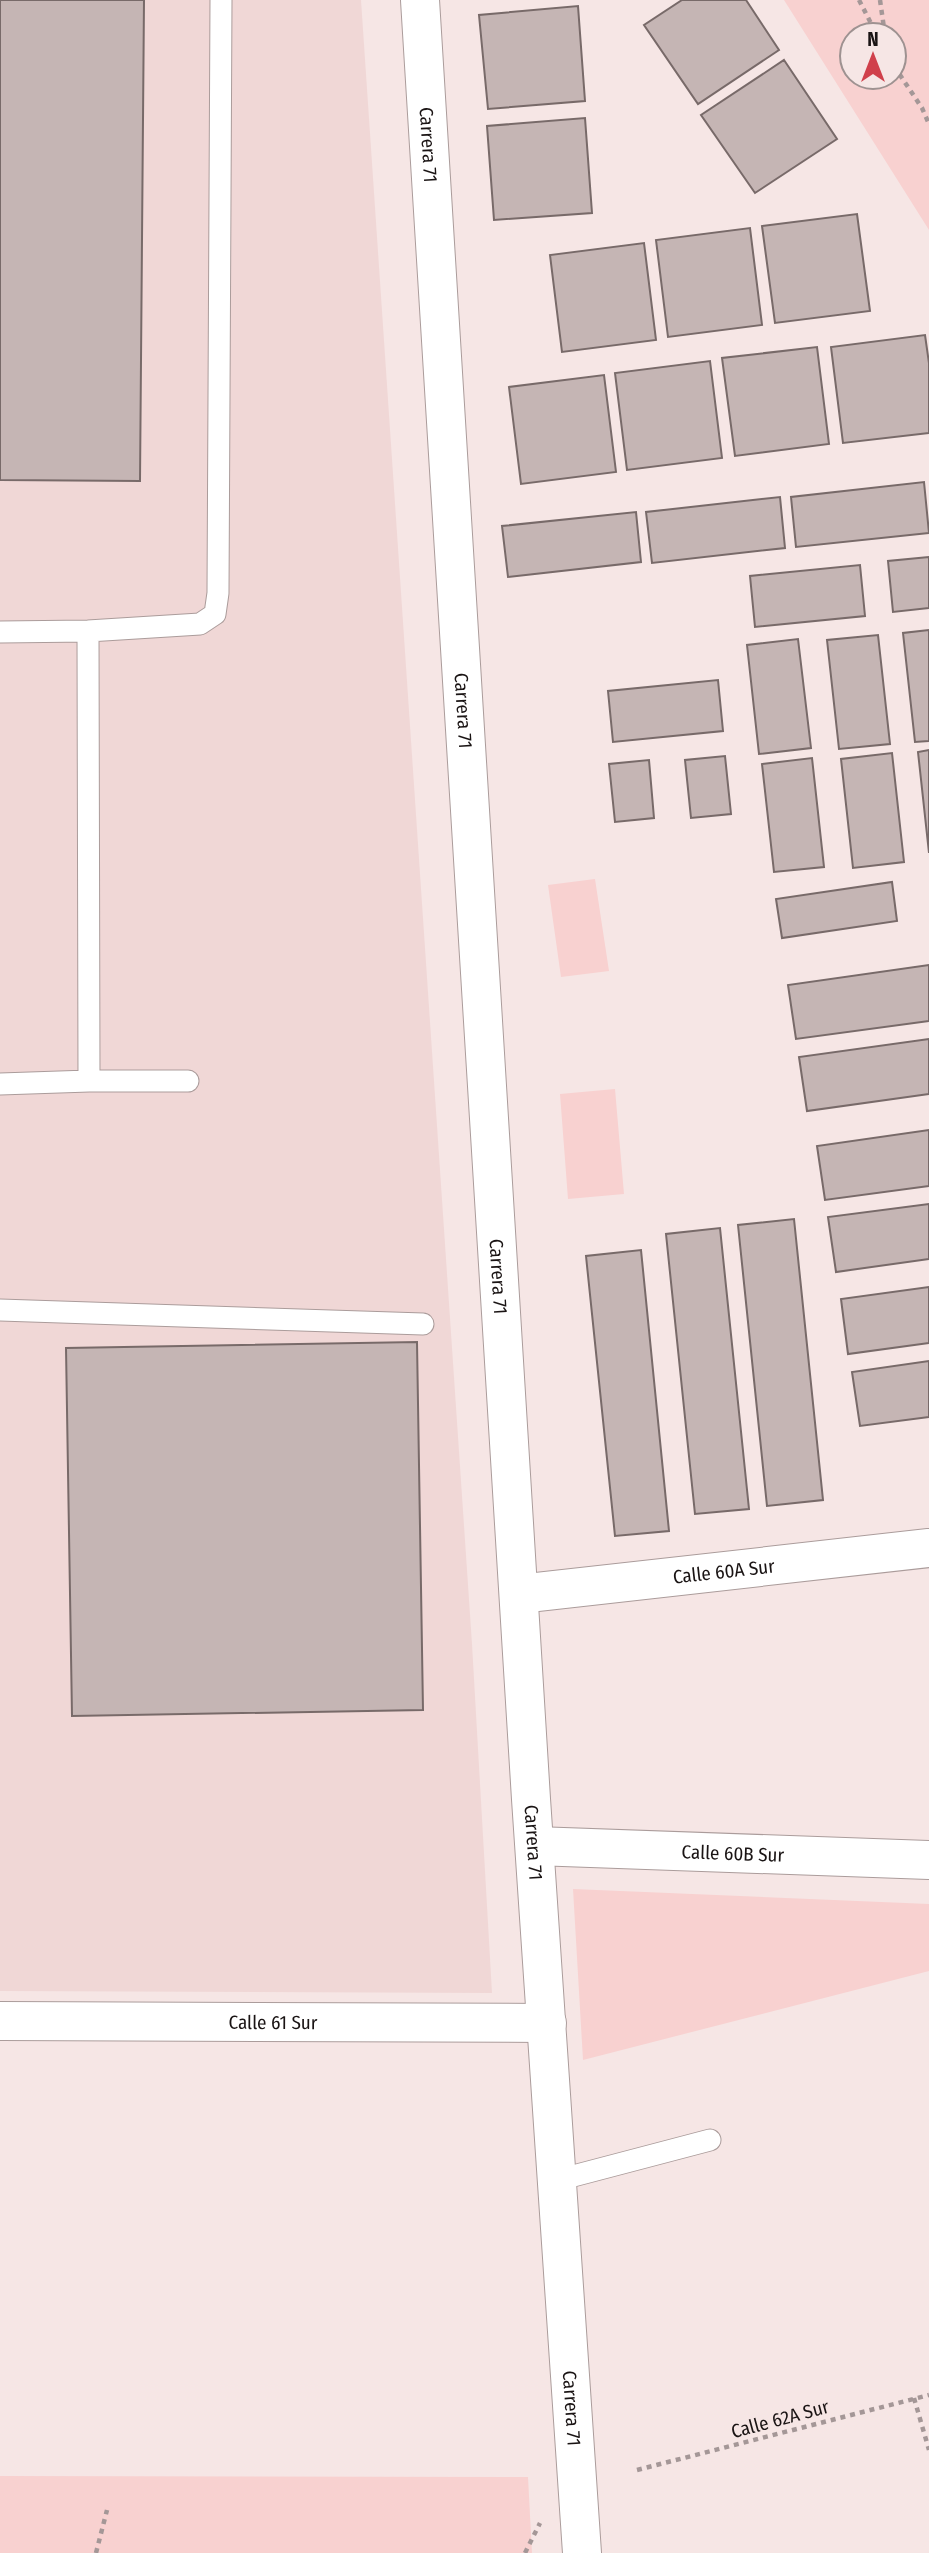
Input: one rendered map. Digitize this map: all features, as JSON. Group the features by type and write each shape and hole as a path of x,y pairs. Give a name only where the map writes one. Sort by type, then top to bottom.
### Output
{"street":[{"name":"Carrera 71","path":"420,0 519,1594 582,2553"},
{"name":"Calle 60A Sur","path":"519,1594 929,1548"},
{"name":"Calle 60B Sur","path":"535,1846 929,1860"},
{"name":"Calle 61 Sur","path":"0,2021 547,2023"}],"lane":[{"path":"0,632 88,631 200,624 215,614 218,593 221,0"},
{"path":"88,631 89,1080"},
{"path":"0,1083 188,1081"},
{"path":"0,1310 423,1324"},
{"path":"558,2180 710,2140"}],"path":[{"path":"859,0 870,21"},
{"path":"880,0 884,21"},
{"path":"908,87 929,124"},
{"name":"Calle 62A Sur","path":"638,2470 929,2395"},
{"path":"914,2398 929,2450"},
{"path":"96,2553 107,2510"}],"shaded area":[{"path":"0,0 361,0 472,1644 492,1993 0,1991"},
{"path":"784,0 929,0 929,230 841,91 908,91 908,21 838,21 838,86"},
{"path":"595,879 609,971 561,977 548,885"},
{"path":"615,1089 624,1194 568,1199 560,1094"},
{"path":"573,1889 929,1904 929,1971 583,2060"},
{"path":"0,2476 528,2477 532,2553 0,2553"}],"building":[{"path":"0,0 144,0 140,481 0,480"},
{"path":"682,0 746,0 779,50 698,104 644,25"},
{"path":"578,6 585,101 488,109 479,15"},
{"path":"784,60 837,139 755,193 701,115"},
{"path":"585,118 592,213 494,220 487,126"},
{"path":"857,214 870,311 775,323 762,226"},
{"path":"750,228 762,325 668,337 656,240"},
{"path":"644,243 656,340 562,352 550,255"},
{"path":"925,335 929,363 929,433 843,443 831,347"},
{"path":"817,347 829,444 735,456 722,358"},
{"path":"710,361 722,458 627,470 615,373"},
{"path":"604,375 616,472 521,484 509,387"},
{"path":"924,482 929,533 796,547 791,497"},
{"path":"780,497 785,548 652,563 646,512"},
{"path":"636,512 641,562 508,577 502,526"},
{"path":"929,557 929,608 893,612 888,561"},
{"path":"860,565 865,616 755,627 750,576"},
{"path":"929,630 929,741 915,742 903,633"},
{"path":"878,635 890,744 839,749 827,640"},
{"path":"798,639 811,748 759,754 747,645"},
{"path":"718,680 723,731 613,742 608,691"},
{"path":"929,750 929,853 918,752"},
{"path":"892,753 904,862 853,868 841,759"},
{"path":"725,756 731,814 691,818 685,760"},
{"path":"812,758 824,867 774,872 762,764"},
{"path":"649,760 654,818 615,822 609,764"},
{"path":"892,882 897,921 782,938 776,899"},
{"path":"929,965 929,1021 796,1039 788,985"},
{"path":"929,1039 929,1094 807,1111 799,1057"},
{"path":"929,1130 929,1186 825,1200 817,1146"},
{"path":"929,1204 929,1259 836,1272 828,1217"},
{"path":"794,1219 823,1500 767,1506 738,1225"},
{"path":"720,1228 749,1509 695,1514 666,1234"},
{"path":"641,1250 669,1531 615,1536 586,1256"},
{"path":"929,1287 929,1343 848,1354 841,1299"},
{"path":"417,1342 423,1710 72,1716 66,1348"},
{"path":"929,1361 929,1417 860,1426 852,1372"}]}
